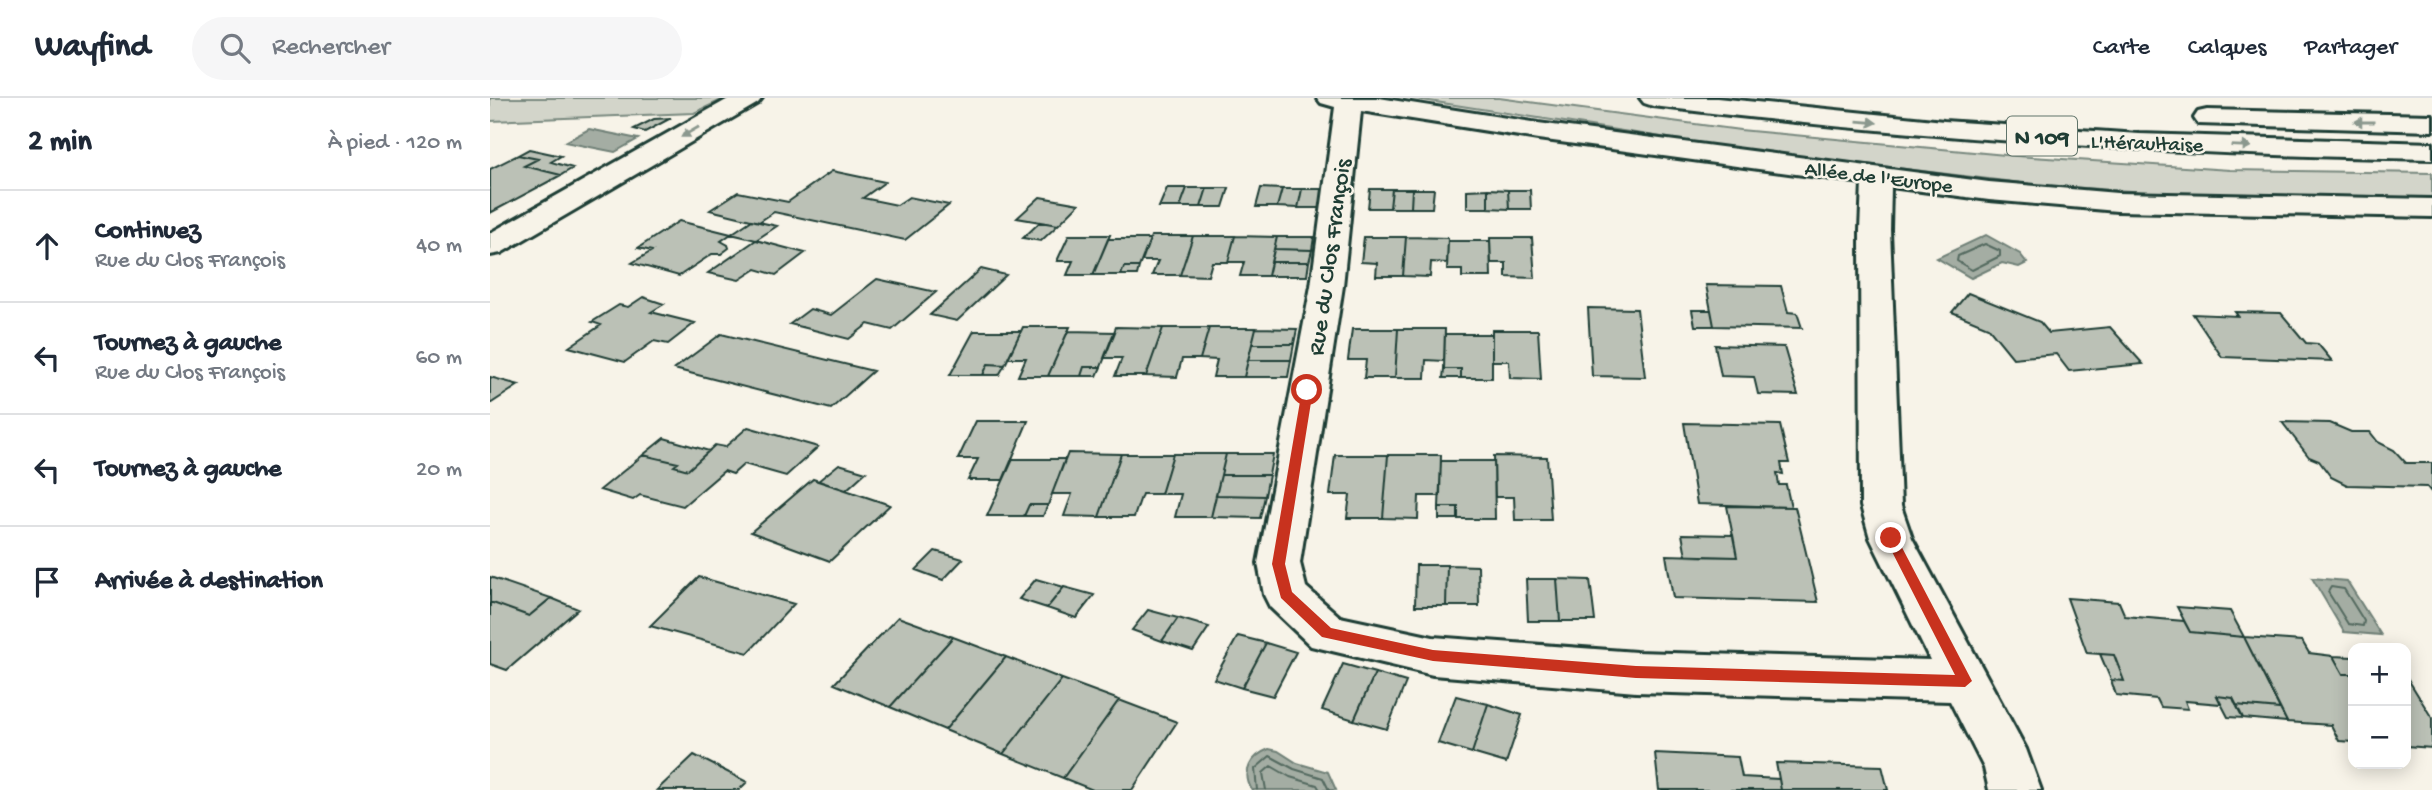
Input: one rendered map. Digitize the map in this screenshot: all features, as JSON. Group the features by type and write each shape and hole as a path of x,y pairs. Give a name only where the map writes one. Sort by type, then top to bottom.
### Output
{"main road":[{"path":"490,246 750,98"},
{"name":"L'Héraultaise","path":"1653,98 1805,116 2071,139 2336,150 2432,151"},
{"name":"Allée de l'Europe","path":"1339,100 1538,131 1989,191 2117,202 2432,208"},
{"name":"Rue du Clos François","path":"1339,100 1327,286 1279,564 1286,595 1327,633 1433,656 1636,672 1965,681"},
{"name":"L'Héraultaise","path":"2185,117 2432,123"},
{"path":"1877,176 1881,506 1891,538 2008,765 2015,790"}],"shaded area":[{"path":"490,98 726,98 694,113 490,121"},
{"path":"1410,98 1499,98 1740,130 2016,156 2230,170 2432,173 2432,199 2192,195 2038,185 1733,148"}],"water":[{"path":"589,129 638,139 615,152 565,142"},
{"path":"1986,235 2020,254 2027,263 2019,267 2002,263 1971,278 1937,258"},
{"path":"2312,578 2347,581 2381,635 2344,632"},
{"path":"1269,749 1278,751 1297,763 1328,772 1336,790 1252,790 1247,777 1250,765 1257,756"}],"building":[{"path":"671,118 645,132 634,129 654,119"},
{"path":"529,149 561,156 551,162 573,168 561,175 524,166 538,159 518,155"},
{"path":"518,155 538,159 524,166 561,175 490,213 490,169"},
{"path":"832,171 885,182 863,198 897,205 909,197 949,205 905,240 774,212 759,222 710,210 738,192 788,202"},
{"path":"1167,188 1187,188 1180,207 1159,207"},
{"path":"1187,188 1207,188 1201,207 1180,207"},
{"path":"1207,188 1229,188 1223,207 1201,207"},
{"path":"1261,188 1282,189 1277,207 1256,207"},
{"path":"1282,189 1302,189 1298,208 1277,207"},
{"path":"1302,189 1323,189 1320,208 1298,208"},
{"path":"1370,189 1392,189 1390,208 1368,208"},
{"path":"1392,189 1412,189 1411,208 1390,208"},
{"path":"1412,189 1434,189 1432,208 1411,208"},
{"path":"1488,189 1488,208 1467,208 1467,190"},
{"path":"1488,189 1508,190 1509,209 1488,208"},
{"path":"1508,190 1530,190 1531,209 1509,209"},
{"path":"1040,197 1079,204 1058,225 1017,218"},
{"path":"752,220 777,226 756,240 731,234"},
{"path":"679,221 731,234 721,241 729,248 721,254 712,254 679,276 632,263 652,251 638,248"},
{"path":"1040,222 1058,225 1041,241 1023,238"},
{"path":"1069,235 1110,235 1093,275 1067,275 1073,261 1057,261"},
{"path":"1151,236 1193,236 1180,275 1152,275 1158,261 1142,261"},
{"path":"1193,236 1235,236 1228,262 1212,262 1208,276 1180,275"},
{"path":"1235,236 1277,237 1268,276 1240,276 1244,262 1228,262"},
{"path":"1277,237 1314,237 1312,250 1274,249"},
{"path":"1364,237 1406,237 1403,276 1376,276 1377,263 1361,262"},
{"path":"1406,237 1448,238 1447,263 1431,262 1430,277 1403,276"},
{"path":"1490,238 1532,238 1535,278 1506,277 1506,263 1491,263"},
{"path":"1108,239 1150,239 1139,267 1124,267 1121,275 1093,275"},
{"path":"756,240 805,253 776,275 756,269 739,280 708,273"},
{"path":"1448,241 1490,241 1491,277 1462,277 1462,270 1447,270"},
{"path":"1274,249 1312,250 1309,262 1271,262"},
{"path":"1271,262 1309,262 1307,276 1268,276"},
{"path":"1124,267 1139,267 1137,275 1121,275"},
{"path":"981,269 1006,275 957,321 930,315"},
{"path":"877,279 936,292 892,330 868,324 849,339 790,324 810,309 831,315"},
{"path":"1706,285 1781,286 1788,312 1797,313 1802,328 1714,326"},
{"path":"1968,293 2040,322 2049,333 2110,327 2143,364 2069,371 2056,354 2013,358 1988,327 1952,312"},
{"path":"643,297 664,304 651,312 695,323 668,344 654,341 625,362 569,347 601,325 592,322 619,305 628,307"},
{"path":"1588,308 1637,309 1645,377 1592,376"},
{"path":"1692,310 1711,310 1714,326 1695,326"},
{"path":"2235,312 2281,313 2306,343 2318,344 2332,361 2222,357 2193,314 2238,316"},
{"path":"1023,327 1070,327 1048,376 1018,376 1026,358 1008,358"},
{"path":"1116,327 1163,328 1146,376 1115,376 1122,358 1104,358"},
{"path":"1163,328 1209,328 1200,359 1182,359 1177,377 1146,376"},
{"path":"1209,328 1256,328 1244,377 1213,377 1217,360 1200,359"},
{"path":"1256,328 1297,329 1294,344 1252,344"},
{"path":"1352,329 1398,329 1395,378 1364,378 1366,360 1348,360"},
{"path":"1398,329 1445,329 1444,361 1426,360 1425,378 1395,378"},
{"path":"1492,330 1538,330 1541,379 1510,378 1509,361 1492,361"},
{"path":"974,331 1021,331 1005,365 988,364 983,375 950,375"},
{"path":"1068,331 1115,332 1101,367 1084,367 1081,376 1048,376"},
{"path":"721,334 873,371 831,409 674,369"},
{"path":"1445,334 1492,334 1492,378 1461,378 1461,369 1444,369"},
{"path":"1252,344 1294,344 1291,360 1248,360"},
{"path":"1715,345 1784,347 1798,395 1758,394 1754,377 1721,376"},
{"path":"1248,360 1291,360 1288,377 1244,377"},
{"path":"988,364 1005,365 999,375 983,375"},
{"path":"1084,367 1101,367 1097,376 1081,376"},
{"path":"1444,369 1461,369 1461,378 1443,378"},
{"path":"490,377 519,385 490,404"},
{"path":"976,421 1028,421 1003,480 968,480 978,459 958,459"},
{"path":"2282,422 2330,423 2351,432 2370,432 2378,442 2394,450 2406,463 2432,463 2432,493 2427,487 2347,485 2331,477 2319,461 2309,457"},
{"path":"1684,423 1780,425 1789,463 1781,463 1783,474 1777,473 1779,485 1786,485 1791,507 1697,504"},
{"path":"748,427 818,447 786,476 744,464 733,474 724,471 683,506 640,495 633,500 600,490 643,455 678,463 674,466 688,470 715,445 725,447"},
{"path":"664,438 709,451 688,470 674,466 678,463 643,455"},
{"path":"1068,453 1121,454 1099,517 1064,516 1072,494 1052,494"},
{"path":"1121,454 1173,454 1161,494 1142,494 1134,517 1099,517"},
{"path":"1173,454 1226,454 1211,517 1175,517 1181,494 1161,494"},
{"path":"1226,454 1273,454 1269,475 1221,475"},
{"path":"1335,455 1388,455 1383,518 1347,518 1350,495 1330,495"},
{"path":"1388,455 1441,455 1440,496 1419,496 1418,519 1383,518"},
{"path":"1494,456 1547,457 1551,520 1515,520 1514,497 1495,497"},
{"path":"1013,459 1065,459 1048,505 1029,505 1024,516 987,516"},
{"path":"1441,461 1494,461 1495,519 1458,519 1458,507 1439,507"},
{"path":"839,464 866,472 846,490 818,481"},
{"path":"1221,475 1269,475 1265,496 1216,495"},
{"path":"813,479 890,505 830,561 751,532"},
{"path":"1216,495 1265,496 1260,518 1211,517"},
{"path":"1029,505 1048,505 1043,516 1024,516"},
{"path":"1727,506 1795,507 1818,602 1673,598 1666,555 1737,557"},
{"path":"1439,507 1458,507 1458,519 1439,519"},
{"path":"1682,534 1733,535 1737,557 1686,556"},
{"path":"935,551 963,559 943,580 916,570"},
{"path":"1416,565 1447,565 1446,606 1415,606"},
{"path":"1447,565 1478,566 1479,606 1446,606"},
{"path":"490,577 551,598 529,616 490,602"},
{"path":"699,577 794,604 748,653 650,626"},
{"path":"1036,579 1064,587 1047,608 1019,599"},
{"path":"1526,579 1557,579 1560,621 1528,621"},
{"path":"1557,579 1590,580 1595,621 1560,621"},
{"path":"1064,587 1094,595 1076,618 1047,608"},
{"path":"551,598 578,609 507,670 490,664 490,602 529,616"},
{"path":"2067,598 2119,602 2125,616 2184,621 2190,632 2244,637 2280,709 2236,705 2233,698 2217,696 2221,704 2185,701 2188,709 2161,707 2157,699 2116,695 2111,680 2124,681 2114,655 2087,653"},
{"path":"2177,607 2230,611 2244,637 2190,632"},
{"path":"1148,610 1178,618 1162,641 1132,630"},
{"path":"898,617 953,637 890,707 834,684"},
{"path":"1178,618 1209,627 1193,651 1162,641"},
{"path":"1238,636 1266,643 1242,688 1214,679"},
{"path":"953,637 1006,657 945,730 890,707"},
{"path":"2244,637 2302,641 2309,653 2333,656 2343,674 2348,674 2348,742 2339,741 2331,725 2287,722"},
{"path":"1266,643 1296,652 1273,696 1242,688"},
{"path":"2100,654 2114,655 2124,681 2111,680"},
{"path":"2333,656 2348,657 2348,674 2343,674"},
{"path":"1006,657 1062,679 1003,754 945,730"},
{"path":"1343,664 1375,673 1354,720 1322,710"},
{"path":"1375,673 1406,682 1387,729 1354,720"},
{"path":"1062,679 1119,700 1063,778 1003,754"},
{"path":"2411,684 2432,718 2432,748 2411,746"},
{"path":"1456,696 1488,704 1472,753 1438,743"},
{"path":"2217,696 2233,698 2243,718 2228,717"},
{"path":"1119,700 1177,722 1132,790 1093,790 1063,778"},
{"path":"1488,704 1522,715 1506,763 1472,753"},
{"path":"2236,705 2280,709 2287,722 2243,718"},
{"path":"1655,753 1738,757 1742,777 1779,779 1781,790 1659,790"},
{"path":"694,755 747,782 739,790 657,790"},
{"path":"1776,763 1882,766 1888,790 1781,790"}],"route":[{"path":"1307,390 1279,564 1286,595 1327,633 1433,656 1636,672 1965,681 1891,538"}]}
